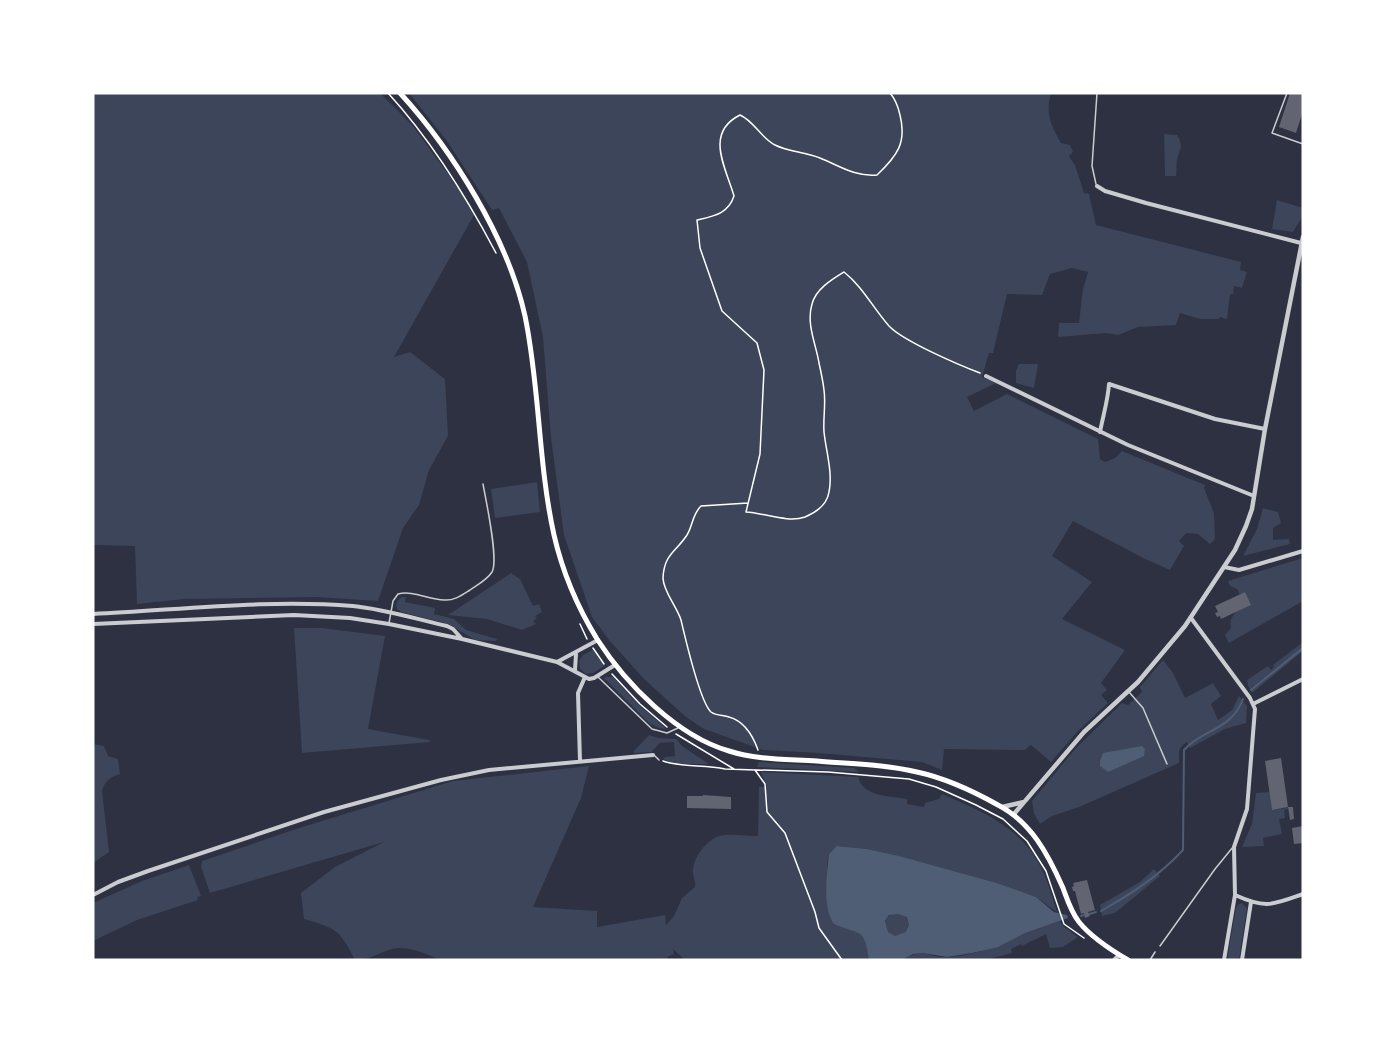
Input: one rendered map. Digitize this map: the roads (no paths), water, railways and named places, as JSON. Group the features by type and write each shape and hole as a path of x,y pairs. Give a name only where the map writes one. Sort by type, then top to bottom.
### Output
{"main road":[{"path":"400,93 424,119 451,157 510,264 519,292 529,340 546,490 554,536 568,579 598,639 615,665 680,727 721,749 755,757 872,765 917,772 972,791 1002,807 1014,814 1040,843 1074,914 1085,929 1128,960"}],"street":[{"path":"1014,814 1084,732 1128,692 1191,618 1224,567 1246,526 1254,496 1302,240 1146,203 1105,191 1097,186"},
{"path":"986,376 1100,432 1254,496"},
{"path":"1100,432 1109,384 1215,419 1265,429"},
{"path":"1224,567 1239,570 1303,551"},
{"path":"93,614 258,605 354,606 447,626 462,639"},
{"path":"93,624 294,615 350,618 462,639 556,662 589,679 615,665"},
{"path":"1191,618 1253,704 1255,716 1247,810 1234,847 1234,895 1224,960"},
{"path":"556,662 577,653 598,639"},
{"path":"574,670 577,653"},
{"path":"580,761 578,693 585,677"},
{"path":"1253,704 1303,679"},
{"path":"93,895 139,874 313,815 421,785 477,772 653,755"},
{"path":"1002,807 1024,802"},
{"path":"1234,895 1266,905 1303,894"},
{"path":"1242,960 1251,902"},
{"path":"1114,960 1119,955"}],"lane":[{"path":"1097,93 1092,166 1097,186"},
{"path":"1287,93 1272,134 1303,144"},
{"path":"389,624 393,601 398,594 450,600 482,582 492,572 495,559 483,484"},
{"path":"597,676 652,729 666,733 680,727"},
{"path":"1128,692 1143,708 1167,764"},
{"path":"653,755 659,760"},
{"path":"1160,946 1227,853 1234,847"},
{"path":"1149,960 1155,952"}],"waterway":[{"path":"1251,690 1303,648"},
{"path":"1101,911 1144,884 1183,850 1184,750 1191,743 1231,718 1243,699"},
{"path":"1089,914 1096,912"}]}
